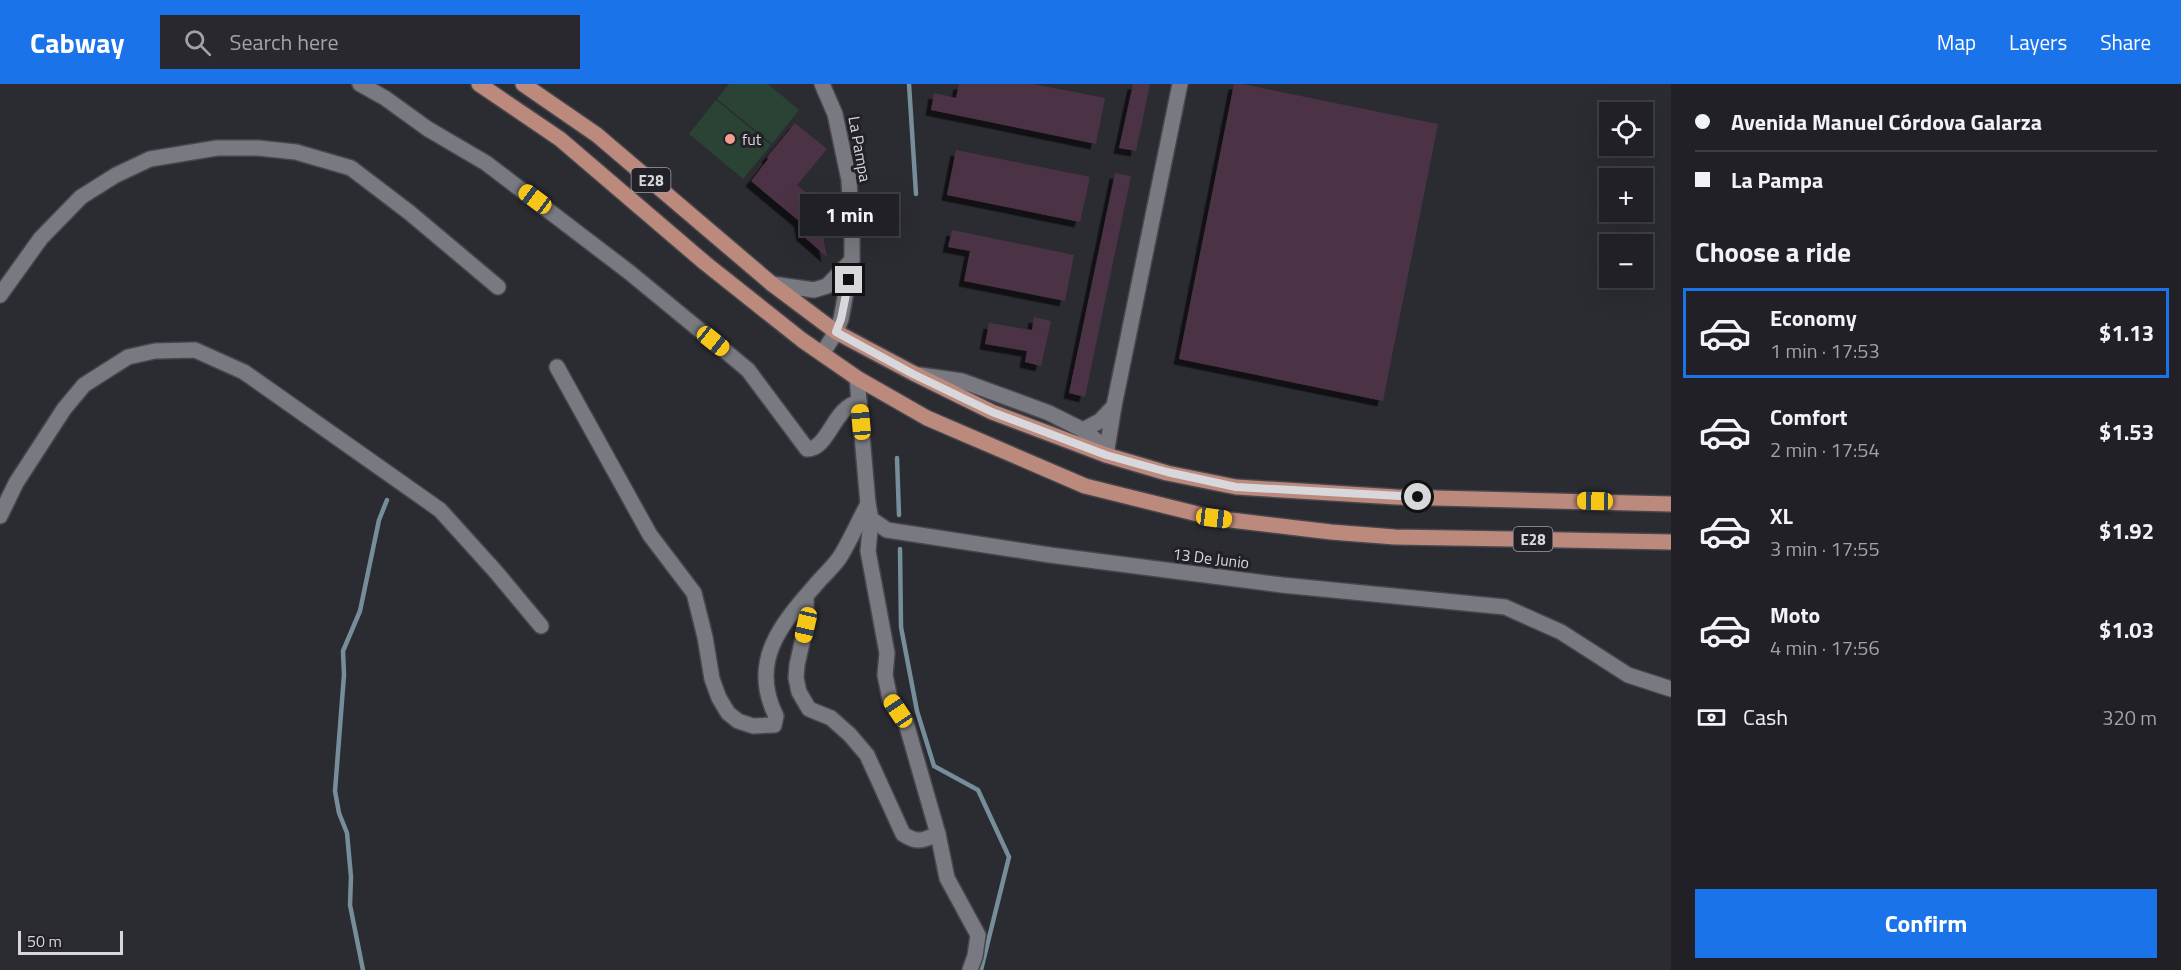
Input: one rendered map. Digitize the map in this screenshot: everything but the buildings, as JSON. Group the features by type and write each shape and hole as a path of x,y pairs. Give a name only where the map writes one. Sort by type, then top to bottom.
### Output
{"main road":[{"name":"E28","path":"479,84 560,139 676,238 822,354 857,378 927,418 1085,486 1214,518 1331,532 1395,537 1671,542"},
{"name":"E28","path":"523,84 597,135 772,284 836,332 913,374 992,412 1167,472 1236,487 1396,497 1671,504"},
{"path":"676,238 693,216"}],"street":[{"path":"360,84 385,98 428,129 486,163 629,272 748,370 807,449 818,446 846,408 859,402"},
{"name":"La Pampa","path":"822,84 835,114 849,180 852,260 841,319 836,332 822,354"},
{"path":"1107,452 1114,406 1180,84"},
{"path":"0,295 41,238 81,197 150,159 217,148 258,148 296,152 351,168 411,213 498,288"},
{"path":"772,284 814,290 827,286 852,260"},
{"path":"0,516 16,483 64,409 84,385 128,357 155,351 195,350 244,372 440,510 541,626"},
{"path":"557,367 650,536 694,593 712,679 728,713 738,721 753,726 774,725 776,716 768,699 765,667 776,636 839,558 869,512"},
{"path":"913,374 962,381 1049,413 1083,430 1107,452"},
{"path":"857,378 869,512 868,551 887,653 885,675 890,699 906,723 938,834 947,878 978,935 970,970"},
{"path":"1083,430 1100,421 1114,406"},
{"name":"13 De Junio","path":"869,512 887,530 1050,555 1282,585 1505,607 1561,632 1628,675 1671,689"},
{"path":"806,596 806,625 796,678 809,709 831,718 867,755 903,834 913,840 922,840 938,834"}],"green space":[{"name":"fut","path":"729,84 768,84 799,110 772,144 717,99"},
{"name":"fut","path":"716,100 771,145 743,179 689,134"}],"waterway":[{"path":"909,84 916,194"},
{"path":"897,458 899,515"},
{"path":"363,970 350,905 351,877 347,833 339,813 335,791 344,675 343,651 360,611 379,520 387,500"},
{"path":"900,549 901,627 917,711 934,766 978,790 1009,857 981,970"}],"place":[{"name":"fut","path":"730,139"}],"route":[{"path":"849,280 836,332 913,374 992,412 1106,455 1167,472 1236,487 1418,497"}]}
